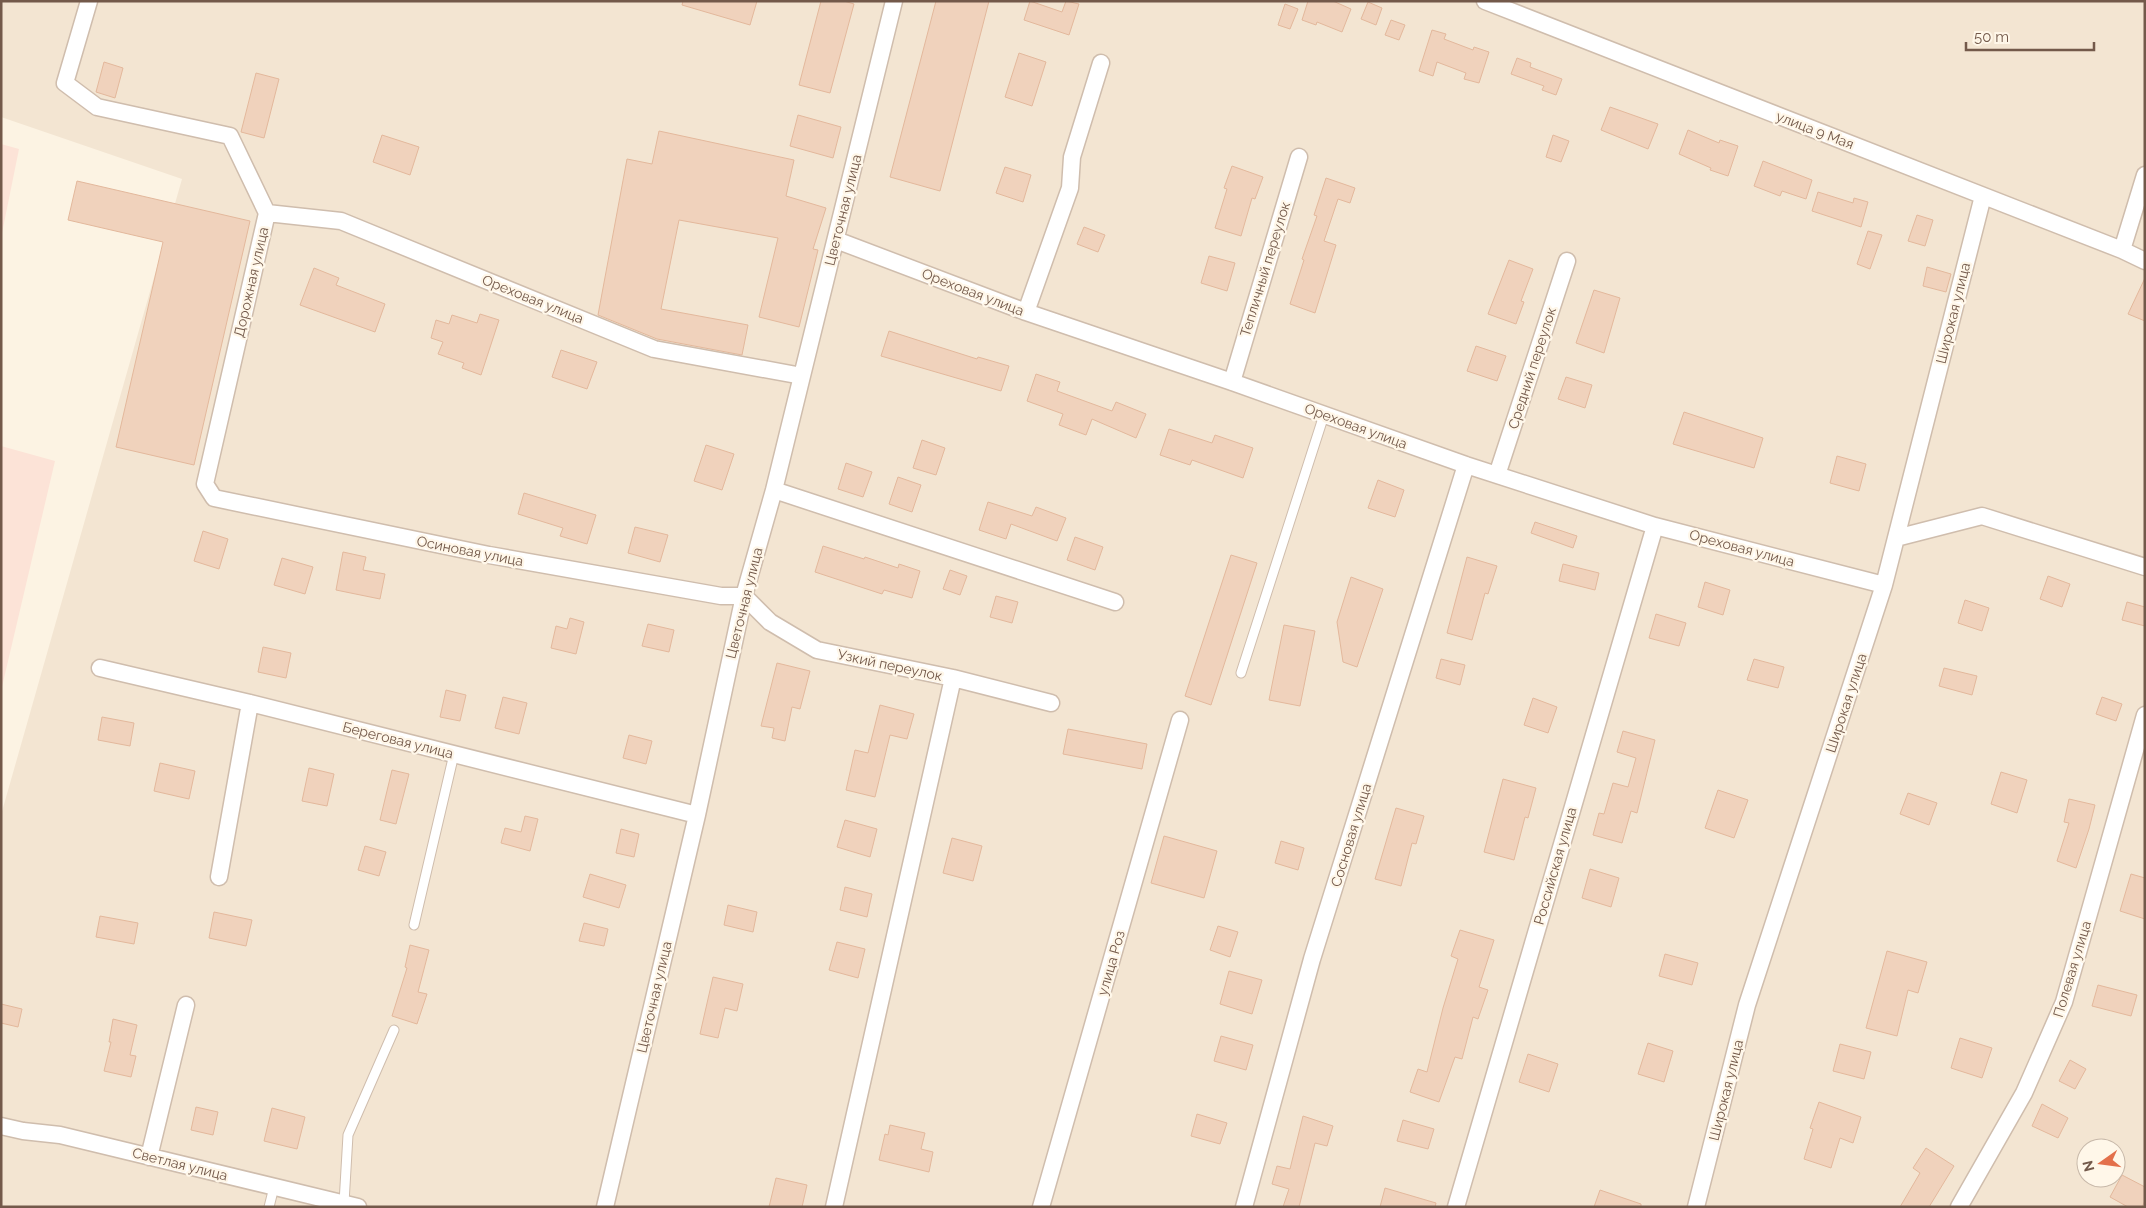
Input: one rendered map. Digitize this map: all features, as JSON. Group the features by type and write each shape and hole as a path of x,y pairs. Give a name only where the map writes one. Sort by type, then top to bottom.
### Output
{"street":[{"name":"Дорожная улица","path":"90,1 65,83 98,107 230,136 267,212 205,484"},
{"name":"Цветочная улица","path":"606,1207 697,815 744,596 774,490 894,1"},
{"name":"улица 9 Мая","path":"1485,1 2122,250 2145,261"},
{"path":"1026,312 1070,188 1072,157 1101,63"},
{"name":"Тепличный переулок","path":"1232,382 1299,157"},
{"path":"2122,250 2145,175"},
{"name":"Широкая улица","path":"1696,1207 1748,1005 1884,585 1983,196"},
{"name":"Ореховая улица","path":"267,212 341,221 654,349 802,376"},
{"name":"Ореховая улица","path":"836,240 1026,312 1232,382 1496,476 1655,526 1884,585"},
{"name":"Средний переулок","path":"1496,476 1566,261"},
{"name":"Сосновая улица","path":"1244,1207 1312,958 1466,466"},
{"name":"Осиновая улица","path":"205,484 214,498 318,521 489,555 721,596 744,596"},
{"path":"774,490 1115,602"},
{"path":"1896,538 1982,516 2145,566"},
{"name":"Российская улица","path":"1456,1207 1655,526"},
{"name":"Узкий переулок","path":"744,596 770,622 817,650 953,678 1051,703"},
{"name":"Береговая улица","path":"100,668 250,703 697,815"},
{"path":"834,1207 953,678"},
{"path":"219,877 250,703"},
{"name":"Полевая улица","path":"1959,1207 2024,1093 2064,1002 2145,715"},
{"name":"улица Роз","path":"1041,1207 1180,720"},
{"path":"149,1157 186,1005"},
{"name":"Светлая улица","path":"1,1126 23,1131 60,1135 351,1205"}],"lane":[{"path":"1241,673 1324,415"},
{"path":"414,925 454,754"},
{"path":"351,1205 348,1135 394,1030"},
{"path":"269,1207 274,1187"}],"shaded area":[{"path":"1,1 2145,1 2145,1207 1,1207 1,815 182,179 1,117"},
{"path":"1,144 19,149 1,238"},
{"path":"1,446 55,461 1,691"}],"building":[{"path":"683,1 757,1 750,25 682,5"},
{"path":"821,1 844,1 854,4 830,93 799,85"},
{"path":"936,1 989,1 940,191 890,177"},
{"path":"1030,1 1062,12 1066,1 1079,4 1069,35 1024,20"},
{"path":"1308,1 1333,1 1351,9 1342,32 1317,22 1316,25 1302,20"},
{"path":"1368,2 1382,8 1376,25 1361,19"},
{"path":"1285,4 1298,9 1290,29 1278,25"},
{"path":"1391,20 1405,25 1399,40 1385,35"},
{"path":"1432,30 1446,34 1444,39 1473,50 1474,47 1489,52 1479,83 1464,79 1466,73 1437,62 1433,76 1419,71"},
{"path":"1019,53 1046,62 1032,106 1005,97"},
{"path":"1517,58 1531,63 1530,67 1562,79 1556,95 1542,90 1544,86 1511,74"},
{"path":"104,62 123,68 115,98 96,92"},
{"path":"256,73 279,79 264,138 241,132"},
{"path":"1610,107 1658,124 1648,149 1601,130"},
{"path":"798,115 841,127 833,158 790,146"},
{"path":"1688,130 1719,143 1720,140 1738,146 1728,176 1710,170 1711,168 1679,154"},
{"path":"659,131 794,160 786,196 826,208 813,249 818,250 799,327 759,317 778,238 679,220 661,309 748,325 742,355 657,339 598,315 627,159 652,164"},
{"path":"382,135 419,147 410,175 373,162"},
{"path":"1553,135 1569,141 1561,162 1546,157"},
{"path":"1763,161 1812,180 1806,199 1782,191 1780,196 1754,186"},
{"path":"1232,166 1263,177 1255,199 1252,198 1241,236 1215,228 1227,189 1224,188"},
{"path":"1005,167 1031,175 1023,202 996,193"},
{"path":"1326,178 1355,188 1350,203 1338,199 1324,241 1336,245 1315,313 1290,304 1304,260 1302,259 1317,216 1314,215"},
{"path":"77,181 250,221 194,465 116,447 163,242 68,220"},
{"path":"1818,192 1853,203 1854,198 1868,202 1861,227 1812,211"},
{"path":"1917,215 1933,220 1925,246 1908,241"},
{"path":"1084,227 1105,235 1098,252 1077,244"},
{"path":"1868,231 1882,235 1870,269 1857,264"},
{"path":"1209,256 1235,263 1227,291 1201,283"},
{"path":"1509,260 1533,269 1521,301 1524,302 1516,324 1488,314"},
{"path":"1927,267 1951,274 1946,292 1923,286"},
{"path":"314,268 339,278 336,285 385,304 375,332 300,305"},
{"path":"2145,278 2145,321 2128,314"},
{"path":"1594,290 1620,298 1604,353 1576,343"},
{"path":"480,314 499,320 481,375 462,368 464,363 438,354 443,342 431,338 436,320 449,324 452,315 477,323"},
{"path":"889,331 977,359 978,357 1009,366 1001,391 881,356"},
{"path":"1476,346 1506,356 1497,381 1467,371"},
{"path":"561,350 597,362 587,389 552,377"},
{"path":"1036,374 1060,382 1057,391 1112,411 1116,402 1146,414 1136,438 1092,419 1086,435 1059,425 1063,414 1027,401"},
{"path":"1566,377 1592,385 1585,408 1558,399"},
{"path":"1684,412 1763,438 1754,468 1673,444"},
{"path":"1169,429 1212,443 1215,435 1253,448 1243,478 1192,460 1190,465 1160,455"},
{"path":"922,440 945,448 936,475 913,468"},
{"path":"706,445 734,454 722,490 694,481"},
{"path":"1837,456 1866,464 1859,491 1830,483"},
{"path":"846,463 872,472 863,497 838,489"},
{"path":"898,477 921,485 912,512 889,504"},
{"path":"1378,480 1404,490 1395,517 1368,508"},
{"path":"524,493 596,515 587,544 560,536 563,528 518,514"},
{"path":"988,502 1032,516 1036,507 1066,518 1057,541 1011,524 1006,539 979,530"},
{"path":"1535,522 1577,536 1573,548 1531,533"},
{"path":"635,527 668,535 660,562 628,553"},
{"path":"203,531 228,539 219,569 194,561"},
{"path":"1075,537 1103,547 1095,570 1067,560"},
{"path":"823,546 898,568 899,564 920,571 912,598 884,590 882,594 815,572"},
{"path":"343,552 366,557 363,570 385,574 380,599 336,590"},
{"path":"1231,555 1257,563 1211,705 1185,696"},
{"path":"1467,557 1497,566 1488,594 1485,593 1472,640 1447,633"},
{"path":"282,558 313,567 305,594 274,585"},
{"path":"1563,564 1599,573 1595,590 1559,581"},
{"path":"950,570 967,576 960,595 943,589"},
{"path":"2048,576 2070,584 2062,607 2040,599"},
{"path":"1351,577 1383,589 1357,667 1343,662 1337,622"},
{"path":"1705,582 1730,590 1723,615 1698,607"},
{"path":"996,596 1018,602 1012,623 990,617"},
{"path":"1965,600 1989,608 1982,631 1958,623"},
{"path":"2127,602 2145,607 2145,626 2122,620"},
{"path":"1656,614 1686,623 1679,646 1649,638"},
{"path":"570,618 584,622 576,654 551,648 556,626 567,629"},
{"path":"648,624 674,630 669,652 642,646"},
{"path":"1284,625 1315,631 1300,706 1269,700"},
{"path":"263,647 291,653 286,678 258,672"},
{"path":"1441,659 1465,665 1460,685 1436,678"},
{"path":"1754,659 1784,667 1778,688 1747,680"},
{"path":"777,663 810,671 800,709 792,707 785,741 772,738 774,728 761,726"},
{"path":"1944,668 1977,676 1972,695 1939,686"},
{"path":"446,690 466,695 460,721 440,717"},
{"path":"503,697 527,703 519,734 495,728"},
{"path":"2102,697 2122,704 2116,721 2096,714"},
{"path":"1533,698 1557,707 1548,733 1524,725"},
{"path":"880,705 914,714 907,739 890,735 875,797 846,790 855,750 868,753"},
{"path":"102,717 134,723 130,746 98,740"},
{"path":"1068,729 1147,744 1142,769 1063,754"},
{"path":"1623,731 1655,740 1637,813 1631,811 1622,843 1593,835 1599,813 1604,814 1613,783 1628,787 1636,758 1617,752"},
{"path":"629,735 652,741 646,764 623,758"},
{"path":"160,763 195,771 189,799 154,791"},
{"path":"309,768 334,774 327,806 302,801"},
{"path":"392,770 409,774 396,824 380,820"},
{"path":"2001,772 2027,780 2017,813 1991,804"},
{"path":"1503,779 1536,788 1528,818 1525,817 1514,860 1484,852"},
{"path":"1718,790 1748,800 1734,838 1705,828"},
{"path":"1908,793 1937,803 1929,825 1900,814"},
{"path":"2069,799 2095,805 2076,868 2057,861 2069,823 2064,822"},
{"path":"1396,808 1424,816 1416,844 1412,843 1401,886 1375,879"},
{"path":"525,816 538,819 530,851 501,843 505,828 521,832"},
{"path":"845,820 877,829 870,857 837,847"},
{"path":"621,829 639,834 634,857 616,853"},
{"path":"1164,836 1217,851 1204,898 1151,883"},
{"path":"952,838 982,846 973,881 943,873"},
{"path":"1281,841 1304,848 1298,870 1275,863"},
{"path":"365,846 386,852 379,876 358,870"},
{"path":"1590,869 1619,878 1611,907 1582,898"},
{"path":"590,874 626,885 619,908 583,897"},
{"path":"2131,874 2145,878 2145,919 2120,911"},
{"path":"845,887 872,894 867,917 840,910"},
{"path":"728,905 757,912 753,932 724,925"},
{"path":"214,912 252,920 246,946 209,938"},
{"path":"100,916 138,923 134,944 96,937"},
{"path":"584,923 608,929 604,946 579,941"},
{"path":"1218,926 1238,932 1230,957 1210,950"},
{"path":"1460,930 1494,940 1479,987 1488,990 1478,1019 1473,1017 1462,1059 1455,1057 1439,1102 1410,1092 1418,1069 1427,1072 1443,1008 1458,959 1451,956"},
{"path":"837,942 865,949 858,978 829,970"},
{"path":"410,945 429,950 418,992 427,994 417,1024 392,1016 407,968 405,967"},
{"path":"1887,951 1927,962 1918,993 1908,990 1897,1036 1866,1028"},
{"path":"1665,954 1698,963 1692,985 1659,976"},
{"path":"1229,971 1262,980 1252,1014 1220,1004"},
{"path":"713,977 743,984 737,1011 725,1008 718,1038 700,1034"},
{"path":"2098,985 2137,995 2131,1016 2092,1006"},
{"path":"1,1004 22,1009 18,1027 1,1023"},
{"path":"113,1019 137,1025 130,1055 136,1056 131,1077 104,1071 111,1042 109,1042"},
{"path":"1221,1036 1253,1045 1246,1070 1214,1061"},
{"path":"1960,1038 1992,1048 1982,1078 1951,1068"},
{"path":"1648,1043 1673,1051 1664,1082 1638,1074"},
{"path":"1840,1044 1871,1052 1864,1079 1833,1071"},
{"path":"1528,1054 1558,1064 1549,1092 1519,1082"},
{"path":"2070,1060 2086,1069 2075,1089 2059,1081"},
{"path":"1819,1102 1861,1117 1853,1143 1840,1138 1831,1168 1804,1159 1813,1129 1810,1128"},
{"path":"2042,1104 2068,1118 2058,1138 2032,1126"},
{"path":"196,1107 218,1112 213,1135 191,1130"},
{"path":"272,1108 305,1117 297,1149 264,1141"},
{"path":"1197,1114 1227,1123 1220,1144 1191,1136"},
{"path":"1303,1116 1333,1126 1327,1146 1315,1143 1299,1207 1283,1207 1289,1189 1272,1184 1277,1166 1290,1169"},
{"path":"1403,1120 1434,1129 1428,1149 1397,1141"},
{"path":"890,1125 925,1133 921,1149 933,1152 929,1172 879,1160 885,1134 888,1135"},
{"path":"1926,1148 1954,1166 1929,1207 1900,1207 1920,1173 1913,1168"},
{"path":"2126,1177 2145,1187 2145,1201 2142,1207 2128,1207 2110,1197 2115,1188 2126,1188"},
{"path":"776,1178 807,1185 802,1207 769,1207"},
{"path":"1385,1188 1436,1203 1435,1207 1380,1207"},
{"path":"1600,1190 1641,1204 1641,1207 1594,1207"}]}
